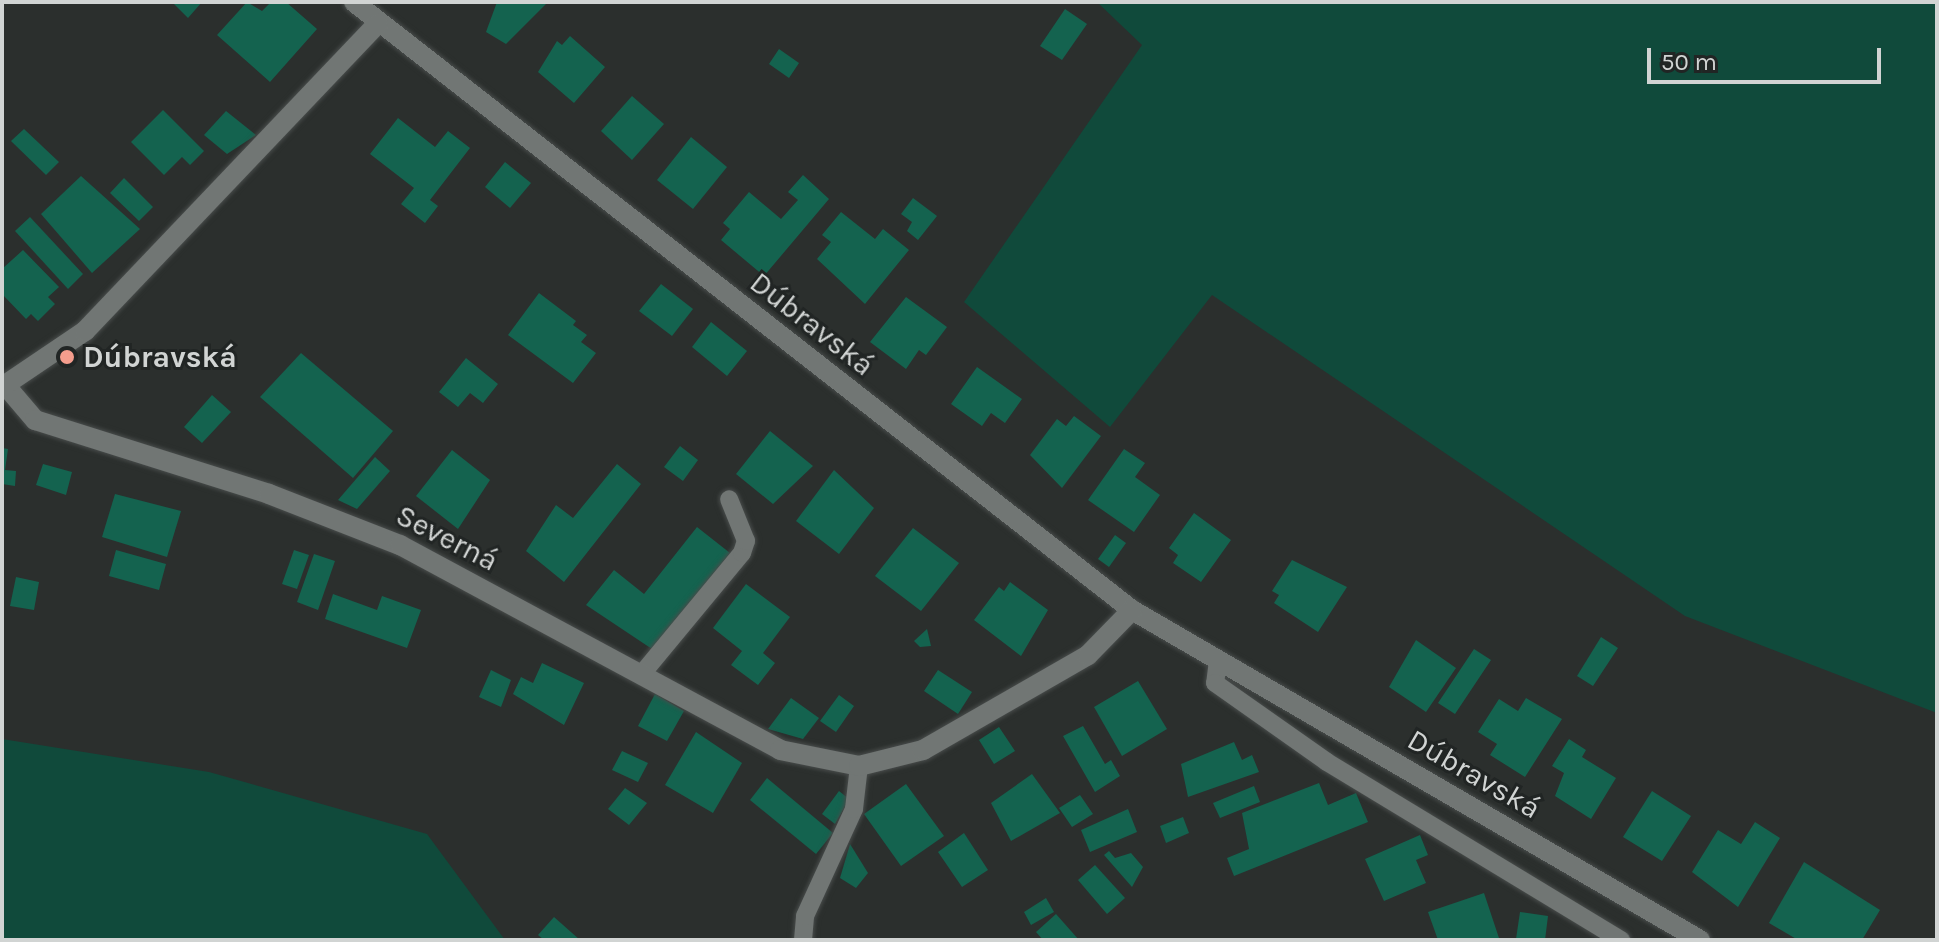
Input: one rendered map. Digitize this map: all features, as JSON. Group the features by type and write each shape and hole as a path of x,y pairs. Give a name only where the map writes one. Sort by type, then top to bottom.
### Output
{"street":[{"name":"Dúbravská","path":"354,2 377,24 1132,610 1700,940"},
{"path":"4,386 85,331 377,24"},
{"name":"Severná","path":"4,386 35,420 269,494 400,545 780,750 859,766 923,750 1088,655 1132,610"}],"lane":[{"path":"641,675 742,553 746,541 729,499"},
{"path":"1218,660 1215,683 1327,762 1621,940"},
{"path":"803,940 805,916 854,809 859,766"}],"green space":[{"path":"1097,2 1937,2 1937,713 1685,616 1212,295 1110,427 964,302 1142,45"},
{"path":"2,739 209,772 427,834 505,940 2,940"}],"building":[{"path":"172,2 202,2 188,18"},
{"path":"247,2 262,11 271,2 286,2 317,29 270,82 217,35"},
{"path":"497,2 548,2 506,44 486,32"},
{"path":"1065,9 1087,24 1062,60 1040,46"},
{"path":"570,36 605,67 574,103 538,72 557,41 562,45"},
{"path":"779,49 799,63 789,78 769,64"},
{"path":"632,96 664,124 632,160 601,131"},
{"path":"163,110 204,151 190,165 182,157 164,175 131,142"},
{"path":"226,111 256,135 227,154 204,135"},
{"path":"398,118 435,147 448,131 470,148 430,200 438,206 425,223 401,204 414,188 370,154"},
{"path":"24,129 59,162 46,175 11,141"},
{"path":"691,137 727,167 693,209 657,180"},
{"path":"505,162 531,183 510,208 485,187"},
{"path":"803,175 829,199 764,276 721,240 730,229 723,223 749,192 781,219 798,200 788,192"},
{"path":"81,176 140,229 92,273 41,214"},
{"path":"124,178 153,207 139,221 110,193"},
{"path":"913,198 937,216 918,240 907,231 912,222 901,214"},
{"path":"841,212 875,239 883,229 909,250 865,304 817,259 831,242 822,235"},
{"path":"30,217 83,274 68,289 15,231"},
{"path":"23,250 59,287 48,297 55,304 38,321 31,314 26,319 2,294 2,269"},
{"path":"661,284 693,309 672,336 639,311"},
{"path":"539,293 576,321 573,325 587,335 581,342 596,353 573,383 508,335"},
{"path":"906,297 947,327 926,355 919,350 906,369 870,342"},
{"path":"711,322 747,351 727,376 692,347"},
{"path":"301,353 393,431 353,478 260,397"},
{"path":"466,358 498,384 483,403 470,393 458,407 439,392"},
{"path":"977,367 1022,399 1005,423 991,413 982,426 951,404"},
{"path":"212,395 231,412 202,443 184,427"},
{"path":"1074,416 1101,436 1062,488 1030,455 1057,419 1066,426"},
{"path":"770,431 813,466 773,504 736,474"},
{"path":"680,446 698,460 683,481 664,467"},
{"path":"2,448 8,449 5,470 16,471 15,486 2,484"},
{"path":"1124,449 1145,463 1135,477 1160,495 1134,532 1088,500"},
{"path":"452,450 490,480 458,529 416,496"},
{"path":"375,457 390,471 357,509 338,500"},
{"path":"43,464 72,472 66,495 36,485"},
{"path":"617,464 641,484 564,582 526,551 556,505 573,518"},
{"path":"834,470 874,508 839,554 796,521"},
{"path":"115,494 181,511 167,557 102,537"},
{"path":"1194,513 1231,540 1201,582 1173,563 1178,555 1169,548"},
{"path":"697,527 730,553 652,649 586,605 614,570 644,594"},
{"path":"913,528 959,563 921,611 875,576"},
{"path":"1115,535 1126,543 1109,567 1098,559"},
{"path":"116,550 166,564 159,590 109,576"},
{"path":"294,550 309,555 297,589 282,584"},
{"path":"314,554 335,561 318,610 297,602"},
{"path":"1292,560 1347,587 1318,632 1274,603 1279,595 1272,591"},
{"path":"16,577 39,582 34,610 10,606"},
{"path":"1010,582 1048,610 1021,656 974,620 999,587 1004,591"},
{"path":"746,584 790,617 763,653 775,663 758,685 731,665 742,651 713,628"},
{"path":"333,594 377,610 382,596 421,610 407,648 325,619"},
{"path":"927,629 931,646 920,647 914,641"},
{"path":"1601,637 1618,648 1593,686 1577,676"},
{"path":"1416,640 1456,668 1426,712 1389,687"},
{"path":"1474,649 1491,660 1455,714 1438,703"},
{"path":"542,663 584,683 564,725 513,694 521,677 533,683"},
{"path":"491,670 511,680 501,707 479,697"},
{"path":"938,670 972,692 958,714 924,691"},
{"path":"1138,681 1167,729 1122,756 1094,707"},
{"path":"655,694 684,711 667,741 638,726"},
{"path":"839,695 854,706 836,732 820,721"},
{"path":"791,698 819,718 803,739 768,729"},
{"path":"1526,698 1562,719 1525,777 1490,755 1497,744 1478,732 1499,699 1518,711"},
{"path":"1083,726 1105,764 1111,760 1120,776 1095,792 1063,736"},
{"path":"999,727 1015,751 994,764 979,740"},
{"path":"696,732 742,763 713,813 665,785"},
{"path":"1569,739 1586,750 1582,757 1616,778 1591,819 1555,796 1564,773 1552,766"},
{"path":"1234,742 1242,760 1252,755 1259,772 1188,797 1181,764"},
{"path":"622,751 648,763 638,782 612,770"},
{"path":"1032,774 1060,813 1011,841 991,803"},
{"path":"767,778 833,833 816,854 750,800"},
{"path":"1319,783 1328,805 1356,793 1368,822 1234,876 1227,858 1249,849 1242,813"},
{"path":"906,784 944,836 901,866 864,814"},
{"path":"1254,786 1260,802 1220,818 1213,803"},
{"path":"625,788 647,803 629,825 608,809"},
{"path":"839,791 849,799 835,824 822,814"},
{"path":"1652,791 1691,816 1662,861 1623,837"},
{"path":"1080,795 1093,814 1072,827 1059,808"},
{"path":"1128,809 1137,832 1090,852 1081,830"},
{"path":"1183,817 1189,833 1166,843 1160,826"},
{"path":"1755,822 1780,838 1738,907 1692,872 1718,830 1741,844"},
{"path":"964,833 988,870 962,887 938,852"},
{"path":"1420,835 1428,855 1416,860 1426,883 1384,901 1365,859"},
{"path":"850,844 868,873 856,888 840,878"},
{"path":"1109,851 1115,858 1131,853 1143,867 1132,887 1104,855"},
{"path":"1804,862 1880,910 1862,940 1798,940 1769,923"},
{"path":"1095,865 1125,898 1107,914 1078,880"},
{"path":"1484,893 1499,938 1438,940 1428,912"},
{"path":"1046,898 1054,912 1031,925 1024,912"},
{"path":"1520,912 1548,916 1545,940 1516,939"},
{"path":"1056,914 1079,940 1043,940 1036,932"},
{"path":"554,917 580,940 544,940 538,935"}],"place":[{"name":"Dúbravská","path":"67,357"}]}
